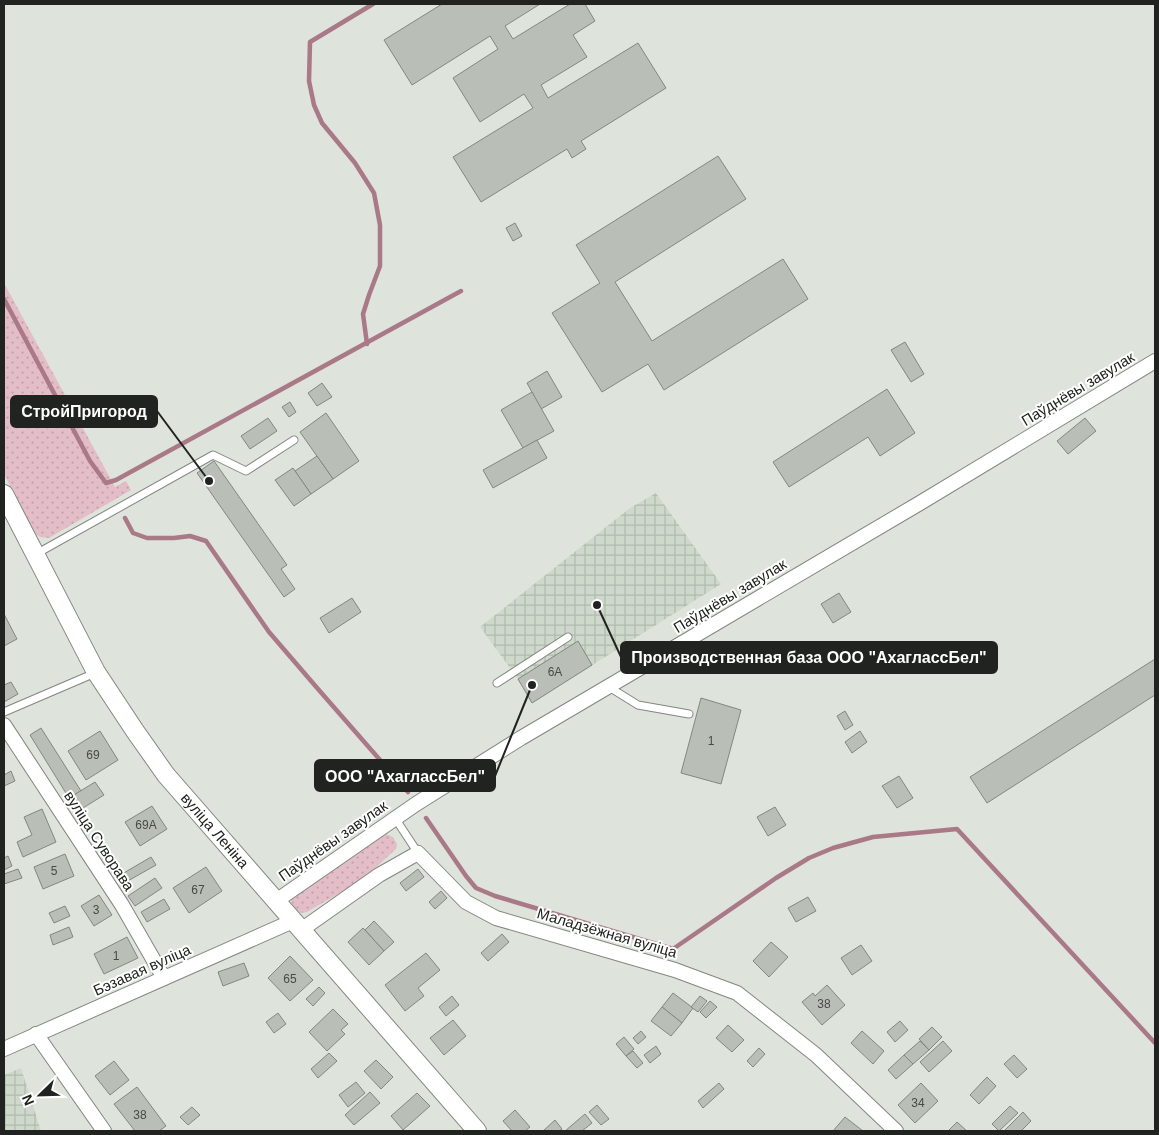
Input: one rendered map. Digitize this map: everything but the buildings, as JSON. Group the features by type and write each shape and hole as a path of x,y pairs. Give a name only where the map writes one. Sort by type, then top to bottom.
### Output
{"street":[{"name":"Паўднёвы завулак","path":"276,900 416,804 513,743 920,503 1155,361"},
{"name":"вуліца Леніна","path":"4,494 96,672 166,775 477,1131"},
{"name":"вуліца Суворава","path":"4,725 122,906 164,978"},
{"path":"297,926 418,853"},
{"name":"Маладзёжная вуліца","path":"418,853 466,902 496,918 674,970 737,993 816,1055 896,1131"},
{"name":"Бэзавая вуліца","path":"4,1048 164,978 297,926"},
{"path":"36,1034 104,1131"}],"lane":[{"path":"36,554 213,455 246,471 294,440"},
{"path":"497,683 568,637"},
{"path":"4,712 96,672"},
{"path":"608,687 638,705 689,714"},
{"path":"395,818 418,853"}],"shaded area":[{"path":"4,283 115,487 126,481 131,490 49,538 40,537 34,533 4,474"},
{"path":"656,493 721,584 532,703 518,679 480,627 630,508"},
{"path":"386,834 393,837 397,844 396,849 374,869 355,884 307,912 300,913 295,908 291,898"},
{"path":"21,1068 41,1131 4,1131 4,1075"}],"waterway":[{"path":"367,344 363,314 380,266 380,225 374,193 355,163 322,123 314,105 309,81 310,42 373,4"},
{"path":"4,299 90,461 106,483 116,480 461,291"},
{"path":"125,518 133,533 147,538 190,536 206,541 269,632 408,792"},
{"path":"426,818 476,888 495,896 673,949 776,878 809,858 833,848 873,837 957,829 1155,1043"}],"place":[{"name":"СтройПригород","path":"209,481"},
{"name":"Производственная база ООО \"АхаглассБел\"","path":"597,605"},
{"name":"ООО \"АхаглассБел\"","path":"532,685"}]}
